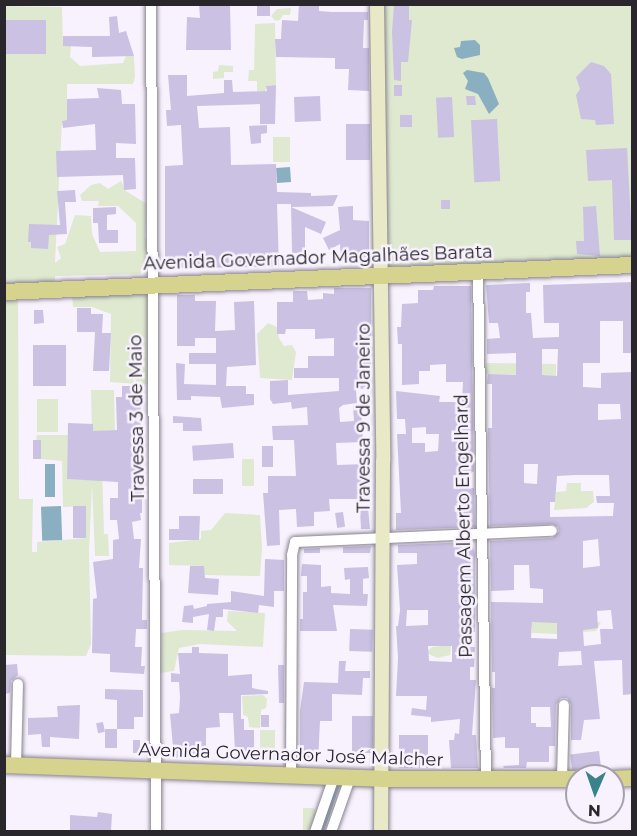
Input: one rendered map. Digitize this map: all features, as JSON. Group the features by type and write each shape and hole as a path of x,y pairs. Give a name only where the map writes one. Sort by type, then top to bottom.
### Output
{"main road":[{"name":"Travessa 9 de Janeiro","path":"377,4 381,277 381,831"},
{"name":"Avenida Governador Magalhães Barata","path":"4,292 633,265"},
{"name":"Avenida Governador José Malcher","path":"10,765 382,779 565,779"}],"street":[{"name":"Travessa 3 de Maio","path":"151,4 156,831"},
{"name":"Passagem Alberto Engelhard","path":"478,272 480,533 486,780"},
{"path":"291,776 293,548 297,541 552,531"},
{"path":"10,765 18,684"},
{"path":"564,705 569,764"},
{"path":"315,831 342,777"},
{"path":"331,831 342,777"}],"green space":[{"path":"384,5 632,5 632,266 384,266"},
{"path":"4,6 62,7 63,46 71,46 70,57 80,66 123,63 126,56 134,56 133,84 67,84 67,120 62,121 55,263 61,258 57,247 65,244 75,215 91,216 92,234 100,252 136,251 136,223 118,206 98,206 99,201 82,201 80,195 91,185 100,183 108,189 121,181 126,191 147,204 145,237 149,242 149,263 140,274 55,276 55,284 5,286"},
{"path":"291,8 290,15 283,15 280,20 275,21 271,16 277,9"},
{"path":"275,23 276,85 267,86 265,91 257,92 257,81 248,81 249,70 254,70 255,24"},
{"path":"219,65 233,66 233,72 224,72 224,78 213,79 213,72 218,71"},
{"path":"273,137 290,137 290,162 273,162"},
{"path":"152,291 153,385 110,382 111,314 92,307 73,307 72,292"},
{"path":"18,299 19,499 33,499 32,552 37,552 37,542 86,538 86,506 63,507 62,461 41,459 41,440 36,440 37,435 68,435 67,479 93,480 91,390 114,390 115,430 101,431 104,534 108,534 109,556 95,556 92,485 89,551 91,644 86,656 5,655 4,300"},
{"path":"268,323 277,327 279,338 284,346 292,345 296,352 292,380 260,378 257,334"},
{"path":"486,363 556,364 556,376 488,374 485,373"},
{"path":"37,399 58,399 58,432 37,432"},
{"path":"242,459 254,459 254,486 242,486"},
{"path":"567,483 581,483 581,491 593,491 594,502 586,508 554,510 556,492 566,491"},
{"path":"225,513 260,515 262,548 260,576 205,575 203,566 169,565 169,543 201,539 201,531 211,530"},
{"path":"228,611 265,613 263,647 200,644 179,648 174,671 160,673 161,633 182,630 237,631 227,621"},
{"path":"532,617 558,617 561,625 601,622 596,631 532,633"},
{"path":"451,645 450,655 438,658 426,653 432,647"},
{"path":"263,695 267,699 266,708 261,710 260,728 249,727 248,717 243,715 242,696"},
{"path":"260,730 275,730 275,760 260,760"},
{"path":"303,808 313,808 319,813 311,829 303,830"}],"water":[{"path":"475,40 480,45 480,55 462,59 457,57 454,48 460,47 461,41"},
{"path":"467,70 484,73 488,78 499,104 489,114 478,94 465,89 468,81 463,73"},
{"path":"290,167 291,182 277,183 276,168"},
{"path":"45,464 55,464 55,497 45,497"},
{"path":"61,506 62,540 42,541 41,507"},
{"path":"334,778 342,779 324,831 316,832"}],"building":[{"path":"199,4 230,4 231,50 186,50 187,17 200,18"},
{"path":"257,4 270,4 270,16 257,16"},
{"path":"299,4 319,4 319,11 368,12 368,20 364,20 363,48 369,48 369,91 348,90 349,69 335,69 335,58 276,57 275,39 281,39 282,20 298,21"},
{"path":"394,4 409,4 409,20 412,20 408,62 401,62 401,81 394,80 392,32"},
{"path":"117,16 119,33 126,31 134,56 92,57 92,47 63,46 63,36 110,36 109,17"},
{"path":"4,20 46,20 46,54 4,54"},
{"path":"591,62 604,66 611,74 614,124 596,125 595,120 581,119 576,95 580,89 576,77"},
{"path":"168,75 187,75 187,96 224,93 224,80 232,80 233,92 267,91 266,86 276,85 275,124 260,124 260,104 197,106 199,128 230,127 231,165 276,164 277,192 311,193 311,196 338,195 333,206 291,207 291,204 277,204 279,267 165,268 165,166 183,165 181,125 167,126 166,110 171,110"},
{"path":"394,85 402,85 402,96 394,96"},
{"path":"97,88 121,90 122,104 135,104 136,144 116,143 116,158 135,158 136,189 124,190 123,175 57,177 56,151 96,150 95,124 63,128 62,121 67,120 67,99 99,98"},
{"path":"320,96 321,121 295,122 294,97"},
{"path":"466,96 475,96 476,105 467,105"},
{"path":"452,97 454,137 438,138 436,98"},
{"path":"400,115 412,115 412,127 400,127"},
{"path":"497,119 500,181 474,182 471,120"},
{"path":"346,124 370,124 370,160 346,160"},
{"path":"267,125 267,133 261,134 261,143 251,144 249,126"},
{"path":"627,148 632,240 614,240 612,180 588,181 586,150"},
{"path":"75,190 76,202 65,202 67,234 49,235 48,249 31,248 31,242 28,242 29,224 60,225 57,191"},
{"path":"441,200 450,200 450,209 441,209"},
{"path":"353,206 353,220 369,221 369,257 341,258 340,244 329,250 323,238 340,230 338,207"},
{"path":"596,206 600,256 577,254 576,241 584,241 583,207"},
{"path":"116,207 116,214 107,215 107,230 118,230 118,243 99,243 98,223 93,223 93,208"},
{"path":"291,207 326,222 321,234 305,227 305,253 292,253"},
{"path":"633,282 633,353 623,353 623,321 600,321 600,363 583,363 583,387 601,388 601,373 633,372 633,694 623,695 622,660 594,661 600,719 584,720 581,740 571,740 571,705 567,698 561,698 556,705 555,746 549,746 549,762 527,762 526,768 504,768 503,766 519,765 519,748 505,748 505,737 493,738 492,688 495,688 495,672 492,672 491,602 543,603 543,589 530,588 529,565 514,565 514,590 491,591 490,541 552,538 559,531 558,527 552,524 490,526 488,428 492,428 492,384 487,384 488,374 516,375 516,353 487,354 487,339 500,338 498,323 489,323 486,285 530,283 530,292 526,292 526,313 531,313 533,338 559,337 559,323 544,323 543,285","holes":["542,349 558,349 557,376 542,375","598,404 620,404 621,419 598,420","524,464 538,464 537,484 524,483","609,475 610,496 596,496 597,503 614,503 613,516 550,517 550,502 555,502 557,476","598,539 600,566 583,568 583,541","611,610 613,629 600,629 601,644 584,646 583,630 598,628 597,611","532,622 557,623 557,639 531,638","581,651 582,665 558,666 559,652","531,707 550,707 551,727 536,727 536,723 531,723"]},
{"path":"434,286 471,286 474,471 470,474 471,488 474,488 475,527 396,530 396,513 401,513 397,434 406,434 405,419 397,419 396,391 440,396 439,402 462,402 463,382 446,382 446,364 430,365 430,371 419,371 419,384 402,385 402,344 398,344 397,327 401,327 402,304 418,303 418,290 433,290","holes":["426,427 426,434 439,434 438,451 425,452 425,443 412,443 412,428"]},
{"path":"334,288 371,288 371,364 369,376 366,376 366,389 356,389 357,403 343,405 339,408 340,422 354,421 353,406 361,405 363,442 336,443 337,465 366,464 368,499 329,499 330,511 314,512 314,526 297,527 296,509 279,510 280,545 267,546 263,493 268,493 268,476 296,476 294,440 273,440 272,426 308,425 307,407 292,409 291,402 273,404 270,399 270,381 288,380 288,395 339,391 339,378 294,378 294,368 308,368 308,356 334,356 334,338 315,339 315,329 286,329 285,334 277,334 277,302 293,302 293,291 307,291 308,300 323,299 323,293 334,294"},
{"path":"177,295 195,295 195,301 216,301 215,331 235,330 234,302 254,301 256,365 227,367 226,386 246,386 246,394 254,394 254,405 222,408 220,397 191,396 191,400 177,400 176,363 185,364 184,384 216,385 216,364 189,364 189,353 216,353 216,338 195,338 195,346 177,346"},
{"path":"77,308 91,308 91,314 103,314 102,333 111,333 109,371 93,371 95,332 77,332"},
{"path":"34,310 43,310 44,323 34,324"},
{"path":"33,345 66,345 66,386 33,386"},
{"path":"122,386 140,386 141,425 135,425 138,471 142,471 142,513 140,513 141,520 132,522 134,539 141,539 139,568 143,568 142,620 147,620 147,629 136,629 135,647 142,647 141,666 145,666 144,674 110,672 110,654 92,653 93,599 97,598 93,562 113,559 113,540 119,539 117,520 110,520 110,498 118,498 118,482 67,479 68,423 93,424 93,431 117,430 116,397 122,397"},
{"path":"173,416 201,418 202,431 183,431 183,423 173,423"},
{"path":"33,440 41,440 41,459 33,459"},
{"path":"233,443 234,458 193,461 192,446"},
{"path":"262,446 273,446 273,467 262,467"},
{"path":"193,479 223,479 223,494 193,494"},
{"path":"73,506 86,506 86,538 73,538"},
{"path":"368,508 370,529 361,529 360,509"},
{"path":"343,512 345,527 337,528 335,513"},
{"path":"179,516 200,516 199,540 169,540 169,529 179,529"},
{"path":"472,542 475,555 475,632 468,632 467,647 475,647 474,667 470,667 470,680 476,680 472,735 476,735 478,768 451,768 449,740 454,740 455,733 459,734 460,719 431,722 431,717 411,715 412,708 426,710 427,696 396,696 398,658 396,626 398,626 400,610 397,565 417,564 417,553 398,553 398,545","holes":["407,610 428,610 428,625 406,626","428,646 452,646 452,662 429,661"]},
{"path":"371,546 370,553 343,553 343,547"},
{"path":"320,548 320,553 304,553 304,549"},
{"path":"265,559 284,560 284,591 274,591 274,607 259,605 258,613 223,609 223,617 216,617 214,631 207,630 209,614 193,617 193,623 182,622 184,606 193,605 194,609 207,606 207,604 231,602 231,591 264,596"},
{"path":"302,564 321,565 321,587 331,586 331,593 350,594 350,579 345,580 344,568 368,567 369,578 363,579 363,594 368,594 367,606 333,605 337,631 300,631 300,619 303,619 303,592 307,592 307,576 301,576"},
{"path":"190,566 204,566 205,578 219,579 218,595 188,593"},
{"path":"350,629 373,630 372,652 349,651"},
{"path":"192,647 199,647 199,653 228,654 228,676 252,674 252,688 268,691 268,694 241,695 241,719 244,719 244,730 254,730 254,752 235,752 233,713 219,713 220,727 206,728 206,758 174,758 170,714 179,713 180,698 179,682 171,682 171,673 180,674 178,653 192,653"},
{"path":"339,661 346,661 345,671 370,671 370,678 363,678 362,695 332,694 332,721 320,721 318,762 300,762 300,711 304,682 338,683"},
{"path":"17,664 18,675 11,681 10,693 4,694 4,665"},
{"path":"278,665 284,665 284,703 279,703"},
{"path":"105,689 143,690 143,717 134,717 134,729 117,729 117,700 105,699"},
{"path":"80,705 79,739 50,737 50,747 42,747 41,734 28,735 28,718 58,717 57,706"},
{"path":"261,715 269,715 269,727 261,727"},
{"path":"352,716 373,716 373,753 352,753"},
{"path":"103,722 105,732 98,733 96,723"},
{"path":"105,729 117,729 117,748 105,748"},
{"path":"399,735 428,735 428,768 399,768"},
{"path":"133,740 140,740 140,753 133,753"},
{"path":"599,751 601,764 571,764 570,755"},
{"path":"98,812 112,814 111,831 70,831 70,815 97,817"}]}
